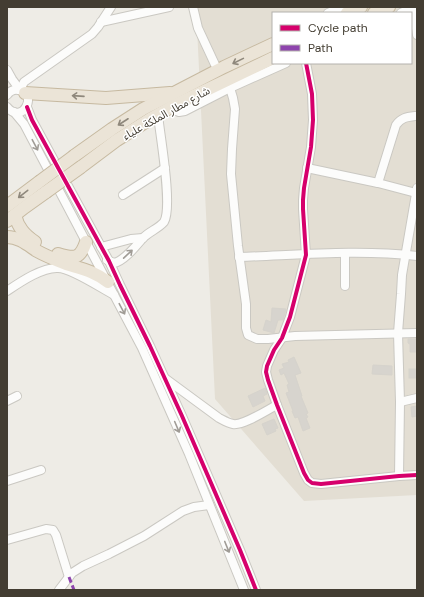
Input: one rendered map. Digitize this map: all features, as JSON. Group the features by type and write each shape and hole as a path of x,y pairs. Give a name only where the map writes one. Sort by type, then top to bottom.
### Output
{"highway":[{"path":"349,12 361,7"},
{"path":"376,12 389,7"},
{"name":"شارع مطار الملكة علياء","path":"10,214 39,182 112,129 143,109 173,93 272,44"},
{"name":"شارع مطار الملكة علياء","path":"10,214 46,192 117,140 158,114 272,58"},
{"path":"22,91 106,98 173,93"},
{"path":"10,214 26,236 41,246 66,257 76,257 82,252 86,242"},
{"path":"7,237 13,237 55,260 92,272 108,282"}],"street":[{"path":"22,91 24,82 92,34 110,7"},
{"path":"101,22 169,7"},
{"path":"193,7 198,28 218,71"},
{"path":"330,12 342,7"},
{"path":"403,12 413,7 417,35"},
{"path":"169,108 179,112 185,111 230,88 284,64"},
{"path":"306,64 312,94 313,131 304,188 303,209 306,255 290,317 282,338 274,350 267,366 266,372 268,380 302,468 308,480 312,483 321,484 399,476 417,476"},
{"path":"7,70 12,79 28,98 27,107 32,120 109,261 166,379 256,590"},
{"path":"230,88 234,109 231,169 239,257 246,304 246,328 248,335 257,339 268,339 295,336 417,333"},
{"path":"7,95 14,90 22,91"},
{"path":"10,111 20,112 27,107"},
{"path":"10,111 24,124 142,348 157,380 244,590"},
{"path":"378,183 396,125 402,118 416,113"},
{"path":"93,254 114,263 118,262 143,238 164,222 167,197 158,114"},
{"path":"123,195 165,168"},
{"path":"308,168 416,190 402,282 398,333 400,402 399,476"},
{"path":"101,247 130,239 143,238"},
{"path":"239,257 345,253 417,256"},
{"path":"345,253 345,286"},
{"path":"7,291 35,275 50,269 59,268 68,270 115,295"},
{"path":"166,379 219,418 234,424 245,422 277,405"},
{"path":"7,401 17,396"},
{"path":"400,402 417,398"},
{"path":"7,481 41,470"},
{"path":"59,590 72,573 83,566 115,552 144,536 183,511 209,504"},
{"path":"7,540 46,530 53,530 56,535 69,577"}],"shaded area":[{"path":"196,7 417,7 417,495 304,501 215,399"}],"building":[{"path":"272,308 286,309 283,320 278,320 274,333 263,330 266,320 271,322"},
{"path":"408,339 417,339 417,352 410,352 410,344 408,343"},
{"path":"294,357 301,373 295,375 308,413 306,414 308,417 306,418 310,428 303,431 298,417 295,418 286,393 289,392 287,385 289,384 284,373 281,375 279,370 284,368 282,364 289,362 288,360"},
{"path":"373,365 392,366 392,375 372,374"},
{"path":"409,369 417,369 417,378 409,378"},
{"path":"265,388 267,394 263,396 265,401 253,407 248,396"},
{"path":"417,406 417,416 412,417 411,407"},
{"path":"274,419 278,428 275,429 276,431 267,435 262,424"}],"marked path":[{"path":"69,577 74,590"}],"cycle path":[{"path":"306,64 312,94 313,120 311,147 303,200 306,255 290,317 282,338 274,350 267,366 266,372 268,380 304,473 308,480 312,483 321,484 417,475"},
{"path":"27,107 32,120 109,261 150,346 182,416 256,590"}]}
